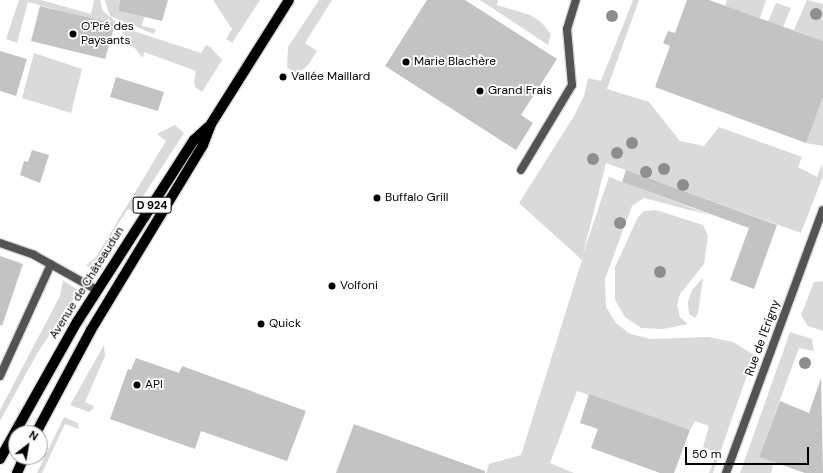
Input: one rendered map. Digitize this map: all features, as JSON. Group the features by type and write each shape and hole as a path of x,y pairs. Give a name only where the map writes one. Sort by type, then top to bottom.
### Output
{"main road":[{"name":"D 924","path":"40,425 91,330 203,146 211,124 289,0"},
{"name":"Avenue de Châteaudun","path":"0,459 58,355 97,290 194,140 211,124"}],"street":[{"path":"521,170 572,85 567,29 576,0"},
{"name":"Rue de l'Erigny","path":"726,473 823,210"},
{"path":"0,243 51,264 97,290"},
{"path":"0,376 51,264"}],"shaded area":[{"path":"19,0 41,0 91,14 94,0 100,0 103,11 124,28 28,2 17,43 6,39"},
{"path":"105,0 120,0 118,11 144,17 142,26 156,29 154,34 110,16"},
{"path":"213,0 260,0 232,43 226,39 232,29"},
{"path":"319,0 332,0 305,43 317,51 308,65 296,75 287,67 288,47"},
{"path":"480,0 498,0 497,5 530,15 541,22 551,34 548,45"},
{"path":"633,0 639,0 607,89 649,102 680,141 704,146 719,127 802,157 798,167 817,177 822,164 823,176 801,233 606,163 583,254 609,177 713,216 644,198 632,206 605,279 606,307 616,323 630,334 651,339 708,337 733,342 754,355 713,473 709,473 717,453 703,447 709,426 695,421 690,430 577,391 550,463 574,473 486,473 489,464 521,455 582,260 519,203 574,116 584,96 588,78 601,81"},
{"path":"727,0 766,0 760,18 725,6"},
{"path":"807,0 823,4 823,41 794,30"},
{"path":"776,3 791,8 783,27 768,22"},
{"path":"124,28 201,53 206,45 210,47 222,60 202,92 195,87 194,82 196,71 144,52 143,58 134,47 121,43"},
{"path":"34,53 82,69 71,113 22,98"},
{"path":"823,99 823,146 806,143"},
{"path":"175,125 184,133 133,212 128,209 112,233 117,235 93,270 86,265 96,257 166,141 157,134"},
{"path":"656,210 703,225 708,236 704,264 680,294 677,305 680,317 688,324 663,329 641,328 625,317 615,300 615,267 638,217 644,211"},
{"path":"703,278 698,313 695,318 689,314 688,302 692,290"},
{"path":"63,280 79,291 38,352 0,421 0,410 60,296"},
{"path":"823,281 823,331 808,326 801,315 814,282"},
{"path":"790,332 812,339 814,351 799,348 759,457 774,462 771,473 740,473"},
{"path":"104,345 105,356 85,402 94,406 93,409 89,412 70,405"},
{"path":"64,417 78,423 79,429 65,424 48,460 48,450"},
{"path":"41,465 46,465 42,473 37,473"}],"building":[{"path":"120,0 168,0 162,21 118,11"},
{"name":"Grand Frais","path":"427,0 465,0 557,59 521,115 533,123 516,150 385,66"},
{"path":"687,0 709,0 823,41 823,97 806,143 655,87 670,46 663,43 668,31 675,33"},
{"name":"O'Pré des Paysants","path":"40,6 115,24 105,59 31,41"},
{"path":"0,51 27,59 16,96 0,91"},
{"path":"116,77 164,92 158,111 110,97"},
{"path":"32,150 49,155 40,183 20,175 24,161 28,162"},
{"path":"626,170 777,225 754,289 730,280 749,228 622,182"},
{"path":"0,256 23,264 2,326 0,325"},
{"path":"136,358 179,373 182,366 306,411 287,461 201,431 195,449 110,419 128,369 131,370"},
{"path":"821,378 823,473 805,473 759,457 780,401 809,413"},
{"path":"589,394 690,430 674,473 660,473 591,448 598,429 580,423"},
{"path":"354,424 485,471 485,473 336,473"}],"place":[{"name":"O'Pré des Paysants","path":"73,34"},
{"name":"Marie Blachère","path":"406,62"},
{"name":"Vallée Maillard","path":"283,77"},
{"name":"Grand Frais","path":"480,91"},
{"name":"Buffalo Grill","path":"377,198"},
{"name":"Volfoni","path":"332,286"},
{"name":"Quick","path":"261,324"},
{"name":"API","path":"137,385"}]}
